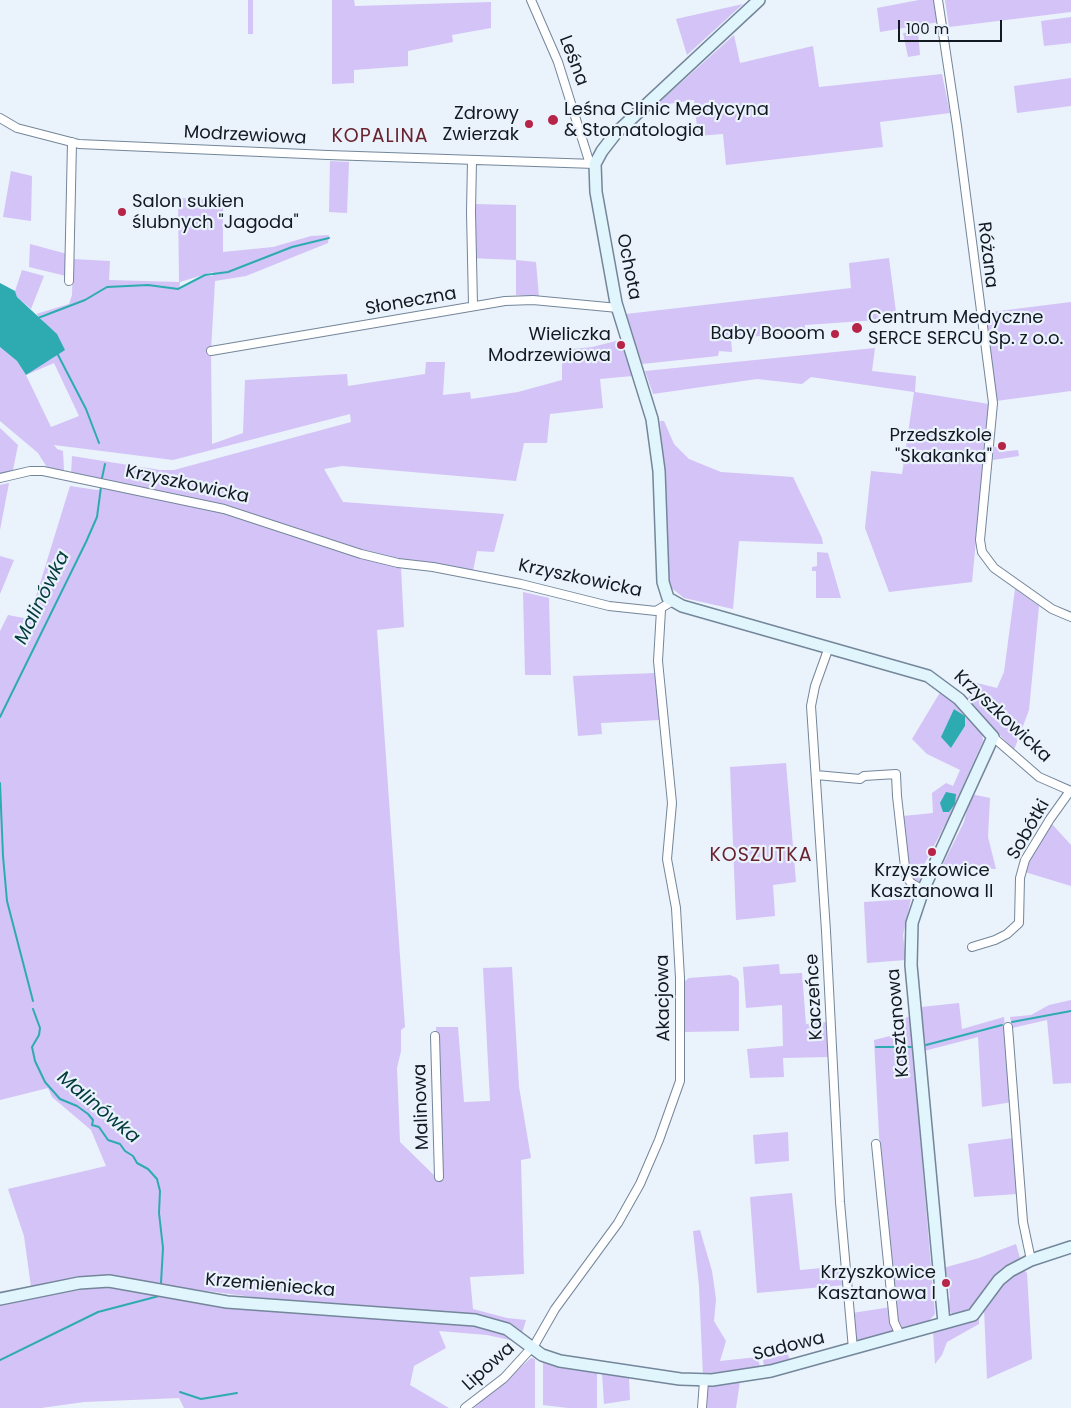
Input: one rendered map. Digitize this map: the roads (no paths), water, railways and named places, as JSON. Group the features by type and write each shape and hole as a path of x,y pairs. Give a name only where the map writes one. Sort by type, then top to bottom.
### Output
{"street":[{"name":"Leśna","path":"531,0 561,70 593,164"},
{"path":"593,164 616,133 759,0"},
{"name":"Różana","path":"938,0 960,143 993,403 980,540 982,552 994,568 1052,609 1071,617"},
{"name":"Modrzewiowa","path":"0,118 17,128 72,142 593,164"},
{"path":"69,280 72,142"},
{"path":"472,160 473,305"},
{"name":"Ochota","path":"593,164 596,192 618,308 652,419 659,471 663,582 666,594 671,602"},
{"name":"Słoneczna","path":"211,351 473,305 519,300 618,308"},
{"name":"Krzyszkowicka","path":"0,478 36,471 246,515 334,546 391,561 470,574 609,606 648,611 661,610 671,602 829,647 928,676 959,698 993,737 1039,777 1071,791"},
{"name":"Akacjowa","path":"532,1348 555,1309 618,1223 640,1184 659,1140 680,1081 680,978 676,908 667,859 672,803 658,661 661,610"},
{"name":"Kaczeńce","path":"829,647 815,686 811,706 840,1202 853,1348"},
{"name":"Kasztanowa","path":"944,1323 911,965 912,924 923,890 993,737"},
{"path":"816,775 860,779 864,776 896,774 906,876 911,883 923,890"},
{"name":"Sobótki","path":"972,947 1007,934 1019,923 1020,878 1025,860 1050,819 1071,791"},
{"path":"1008,1027 1022,1222 1031,1260"},
{"name":"Malinowa","path":"435,1036 439,1177"},
{"path":"876,1144 894,1322 900,1335"},
{"name":"Sadowa","path":"532,1348 550,1358 579,1365 704,1381 745,1376 973,1315 999,1280 1031,1260 1071,1247"},
{"name":"Krzemieniecka","path":"0,1299 85,1282 117,1282 227,1302 475,1320 507,1329 532,1348"},
{"name":"Lipowa","path":"465,1408 504,1378 532,1348"},
{"path":"702,1408 704,1381"}],"water":[{"path":"0,283 15,291 17,297 57,334 65,350 26,375 17,361 0,347"},
{"path":"954,709 965,716 965,726 951,748 941,737"},
{"path":"946,792 956,794 955,804 949,812 943,812 940,803"}],"waterway":[{"path":"38,318 85,300 107,287 148,285 178,289 205,275 228,272 292,247 329,238"},
{"name":"Malinówka","path":"57,353 86,409 99,443"},
{"name":"Malinówka","path":"102,478 105,464"},
{"name":"Malinówka","path":"0,717 97,517 101,487"},
{"name":"Malinówka","path":"0,783 7,901 33,1001"},
{"name":"Malinówka","path":"33,1009 40,1028 39,1035 32,1047 35,1061 45,1082 60,1099 77,1106 88,1114 93,1120 92,1125 99,1127 108,1140 120,1144 125,1151 133,1156 137,1163 148,1169 157,1179 160,1191 159,1213 163,1248 161,1283"},
{"path":"1012,1022 1071,1011"},
{"path":"926,1045 1002,1025"},
{"path":"876,1047 911,1047"},
{"name":"Malinówka","path":"0,1360 98,1312 159,1296"},
{"path":"180,1392 201,1399 237,1393"}],"place":[{"name":"Leśna Clinic Medycyna & Stomatologia","path":"553,120"},
{"name":"Zdrowy Zwierzak","path":"529,124"},
{"name":"Salon sukien ślubnych \"Jagoda\"","path":"122,212"},
{"name":"Centrum Medyczne SERCE SERCU Sp. z o.o.","path":"857,328"},
{"name":"Baby Booom","path":"835,334"},
{"name":"Wieliczka Modrzewiowa","path":"621,345"},
{"name":"Przedszkole \"Skakanka\"","path":"1002,446"},
{"name":"Krzyszkowice Kasztanowa II","path":"932,852"},
{"name":"Krzyszkowice Kasztanowa I","path":"946,1283"}],"district":[{"name":"KOPALINA","path":"380,137"},
{"name":"KOSZUTKA","path":"761,856"}]}
